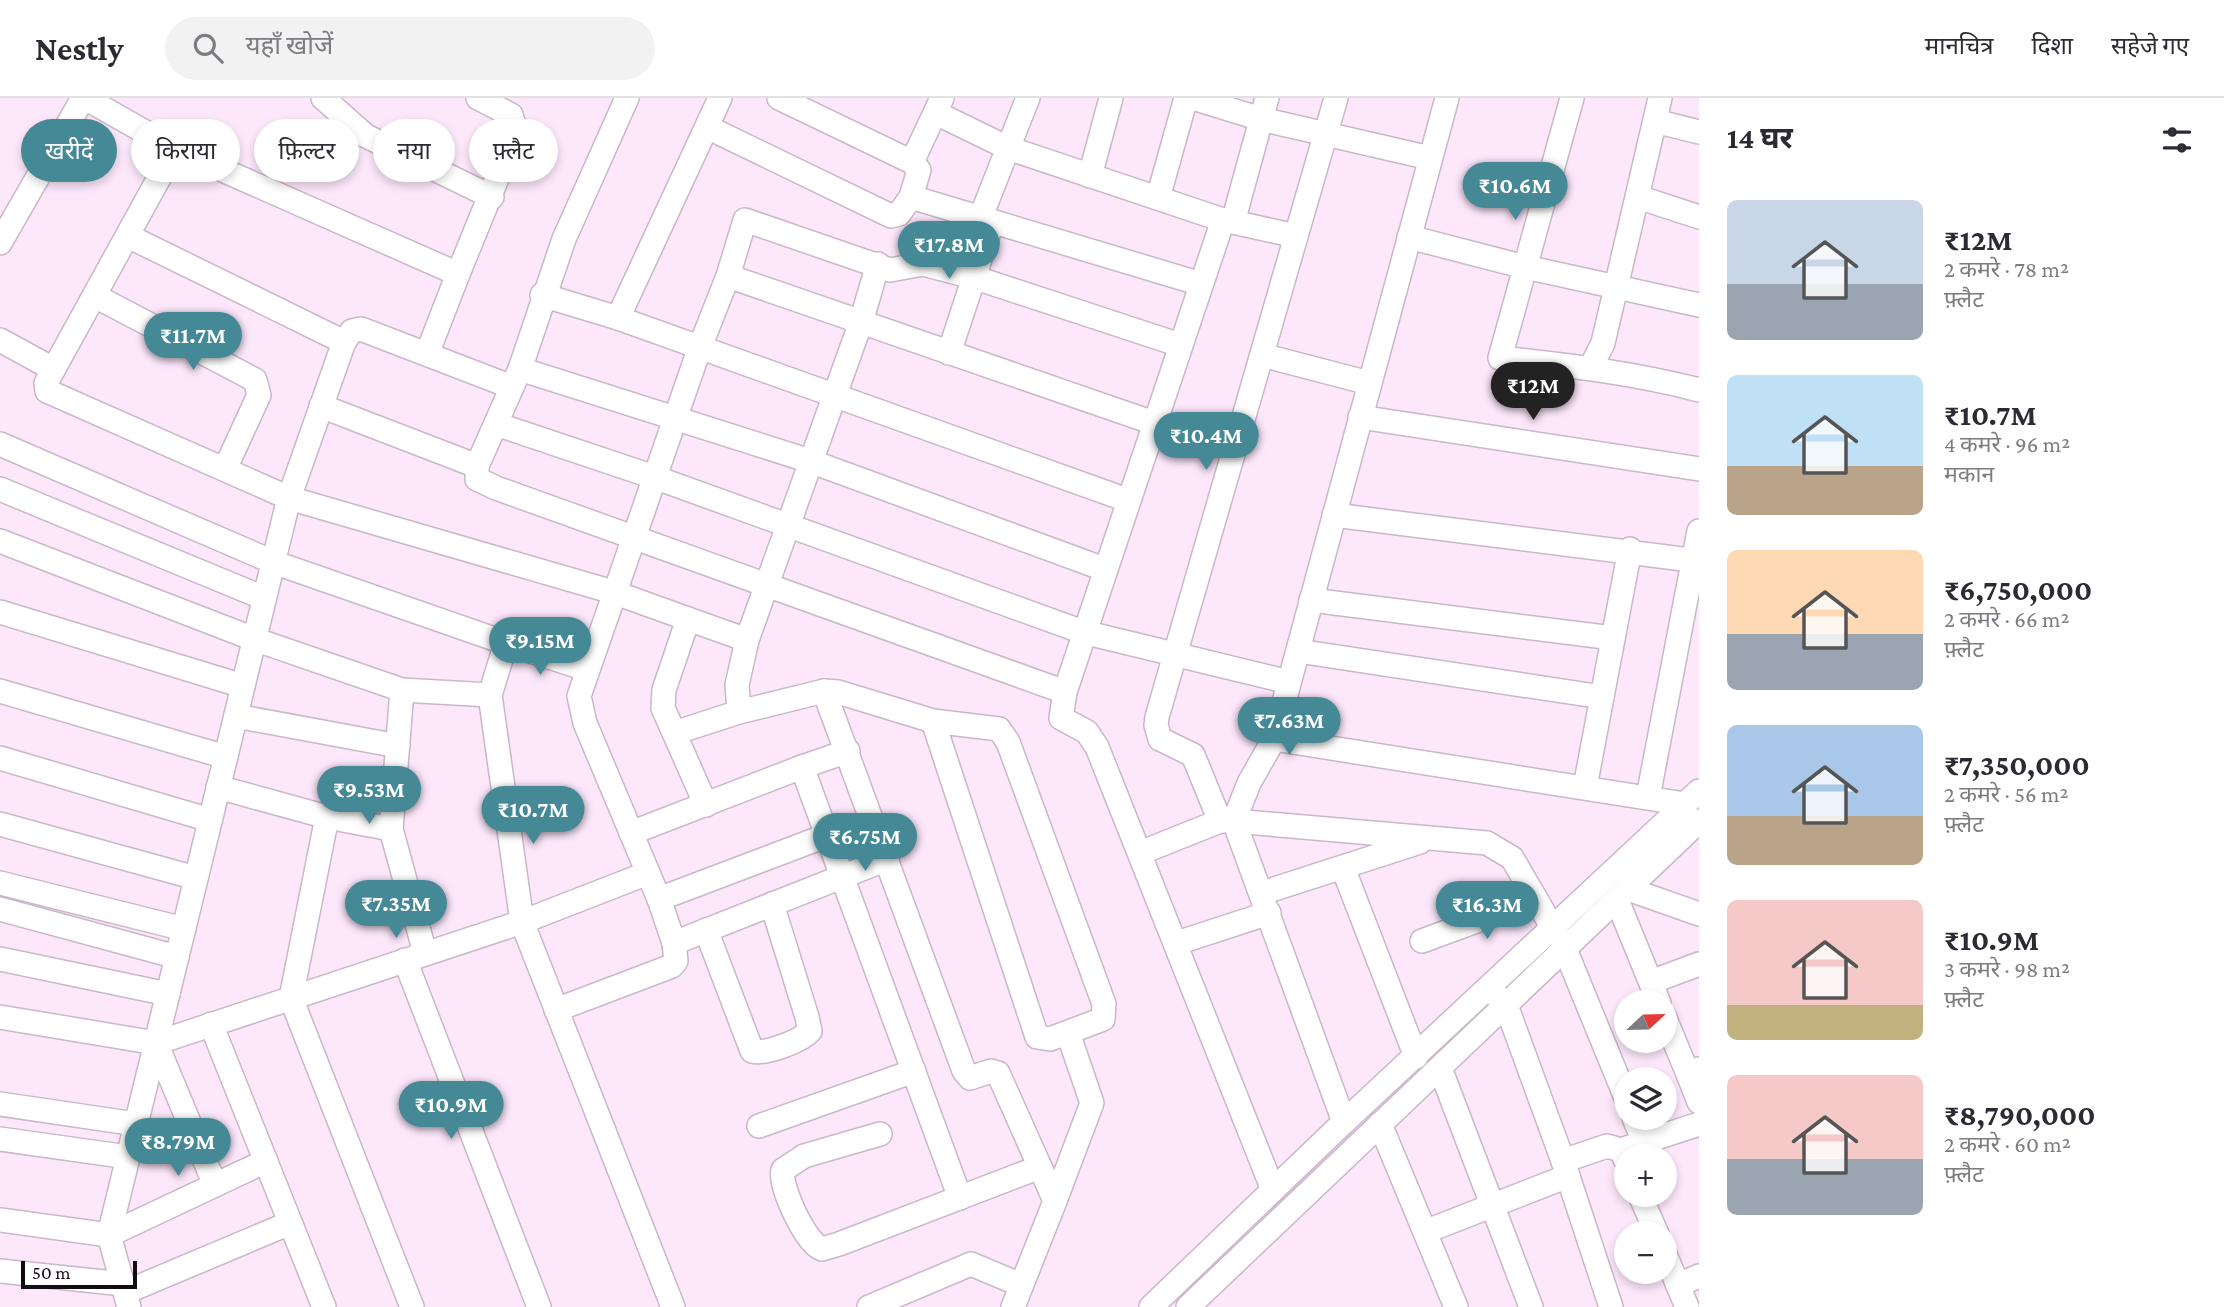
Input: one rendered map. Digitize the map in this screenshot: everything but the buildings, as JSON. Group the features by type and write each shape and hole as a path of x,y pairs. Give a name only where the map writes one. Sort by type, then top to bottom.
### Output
{"street":[{"path":"0,243 84,98 131,124"},
{"path":"323,98 366,136 492,197"},
{"path":"427,354 492,197 517,127 511,115 478,98"},
{"path":"627,98 542,295 516,378 477,466 476,474 480,482 1065,692"},
{"path":"618,318 720,98"},
{"path":"707,127 891,216 899,214 911,197 919,170 912,162 827,107 779,98"},
{"path":"949,353 1008,148 1028,98"},
{"path":"1090,176 1111,98"},
{"path":"1158,198 1186,98"},
{"path":"1193,98 1264,108 1326,132 1430,158"},
{"path":"1336,98 1156,725 1160,739 1193,755 1266,903 1344,1122"},
{"path":"1227,821 1274,739 1447,98"},
{"path":"1572,98 1500,358 1591,367 1609,374 1667,382 1699,390"},
{"path":"1591,367 1603,343 1660,98"},
{"path":"912,162 939,106 1008,148 1228,221 1296,236"},
{"path":"1264,108 1228,221 1201,285 1127,500 1083,632 1060,716 1066,723 1087,732 1094,741 1177,943 1273,1190"},
{"path":"1654,121 1699,132"},
{"path":"240,178 458,274"},
{"path":"157,182 45,386 49,393 289,498 613,592 747,640"},
{"path":"911,197 1201,285"},
{"path":"1638,197 1699,217"},
{"path":"556,1010 672,967 677,961 674,943 659,899 580,709 581,685 674,419 728,276 745,220 895,270 923,264 973,277 1180,345"},
{"path":"128,236 344,342"},
{"path":"1409,237 1525,267 1699,304"},
{"path":"738,712 737,685 747,640 765,583 861,322 878,264"},
{"path":"728,276 1154,424"},
{"path":"542,295 618,318 1127,500"},
{"path":"95,296 256,380 259,395 225,469"},
{"path":"126,1294 109,1234 289,498 344,342 352,331 361,329 427,354 674,419 810,461 1104,569"},
{"path":"0,340 54,369"},
{"path":"1262,355 1369,383"},
{"path":"321,406 477,466"},
{"path":"1360,417 1699,469"},
{"path":"496,424 654,477 1083,632 1176,657 1289,682"},
{"path":"0,444 273,562 586,669"},
{"path":"0,489 264,598"},
{"path":"1334,515 1696,560"},
{"path":"1648,797 1696,560 1699,531"},
{"path":"0,541 254,639 402,690 490,695"},
{"path":"1585,787 1630,550"},
{"path":"1311,600 1613,638"},
{"path":"0,612 243,686"},
{"path":"688,619 662,700 706,805"},
{"path":"506,643 490,695 522,922 673,1307"},
{"path":"1298,651 1602,697"},
{"path":"402,690 391,829 415,957 539,1307"},
{"path":"0,691 226,757"},
{"path":"674,733 738,712 824,691 838,692 933,721 999,729 1008,743 1105,1007 1103,1018 1044,1040 1037,1037 933,721"},
{"path":"824,691 966,1075 970,1078 990,1071 998,1073 1055,1201"},
{"path":"236,716 398,746"},
{"path":"1274,739 1648,797 1696,813"},
{"path":"631,833 848,751"},
{"path":"0,758 210,820"},
{"path":"802,767 960,1198"},
{"path":"218,787 327,817 391,829"},
{"path":"1557,937 1623,895 1696,813"},
{"path":"1188,1307 1440,1068 1498,996 1557,937 1696,813"},
{"path":"327,817 291,998 412,1307"},
{"path":"1140,853 1227,821 1487,844 1503,850 1512,858 1557,937 1614,1070"},
{"path":"0,824 196,878"},
{"path":"659,899 828,835"},
{"path":"1177,943 1343,868 1430,839"},
{"path":"674,943 887,859"},
{"path":"1343,868 1416,1057"},
{"path":"0,1017 156,1043 522,922 648,873"},
{"path":"0,883 184,929"},
{"path":"1623,895 1699,914"},
{"path":"1623,895 1654,990"},
{"path":"1422,941 1536,899"},
{"path":"706,930 752,1051 763,1052 801,1038 810,1031 807,1017 772,904"},
{"path":"0,909 177,957"},
{"path":"0,959 168,994"},
{"path":"1660,990 1699,964"},
{"path":"1151,1307 1344,1122 1416,1057 1498,996"},
{"path":"1498,996 1565,1169 1611,1307"},
{"path":"211,1024 290,1223 316,1304"},
{"path":"1013,1307 1092,1103 1068,1033"},
{"path":"1677,1040 1694,1072 1699,1102"},
{"path":"156,1043 215,1185"},
{"path":"1440,1068 1531,1307"},
{"path":"759,1126 914,1071"},
{"path":"0,1104 136,1124"},
{"path":"1380,1124 1427,1231 1456,1307"},
{"path":"1641,1144 1699,1124"},
{"path":"1639,1130 1644,1142"},
{"path":"880,1134 804,1156 783,1170 783,1182 798,1218 815,1247 822,1249 838,1244 1040,1167"},
{"path":"0,1139 128,1157"},
{"path":"1327,1139 1343,1158"},
{"path":"1427,1231 1493,1204 1607,1146 1614,1150"},
{"path":"0,1220 109,1234 266,1161"},
{"path":"0,1271 126,1294 290,1223"},
{"path":"869,1307 971,1264 1021,1285"},
{"path":"1677,1267 1689,1280 1687,1307"}]}
